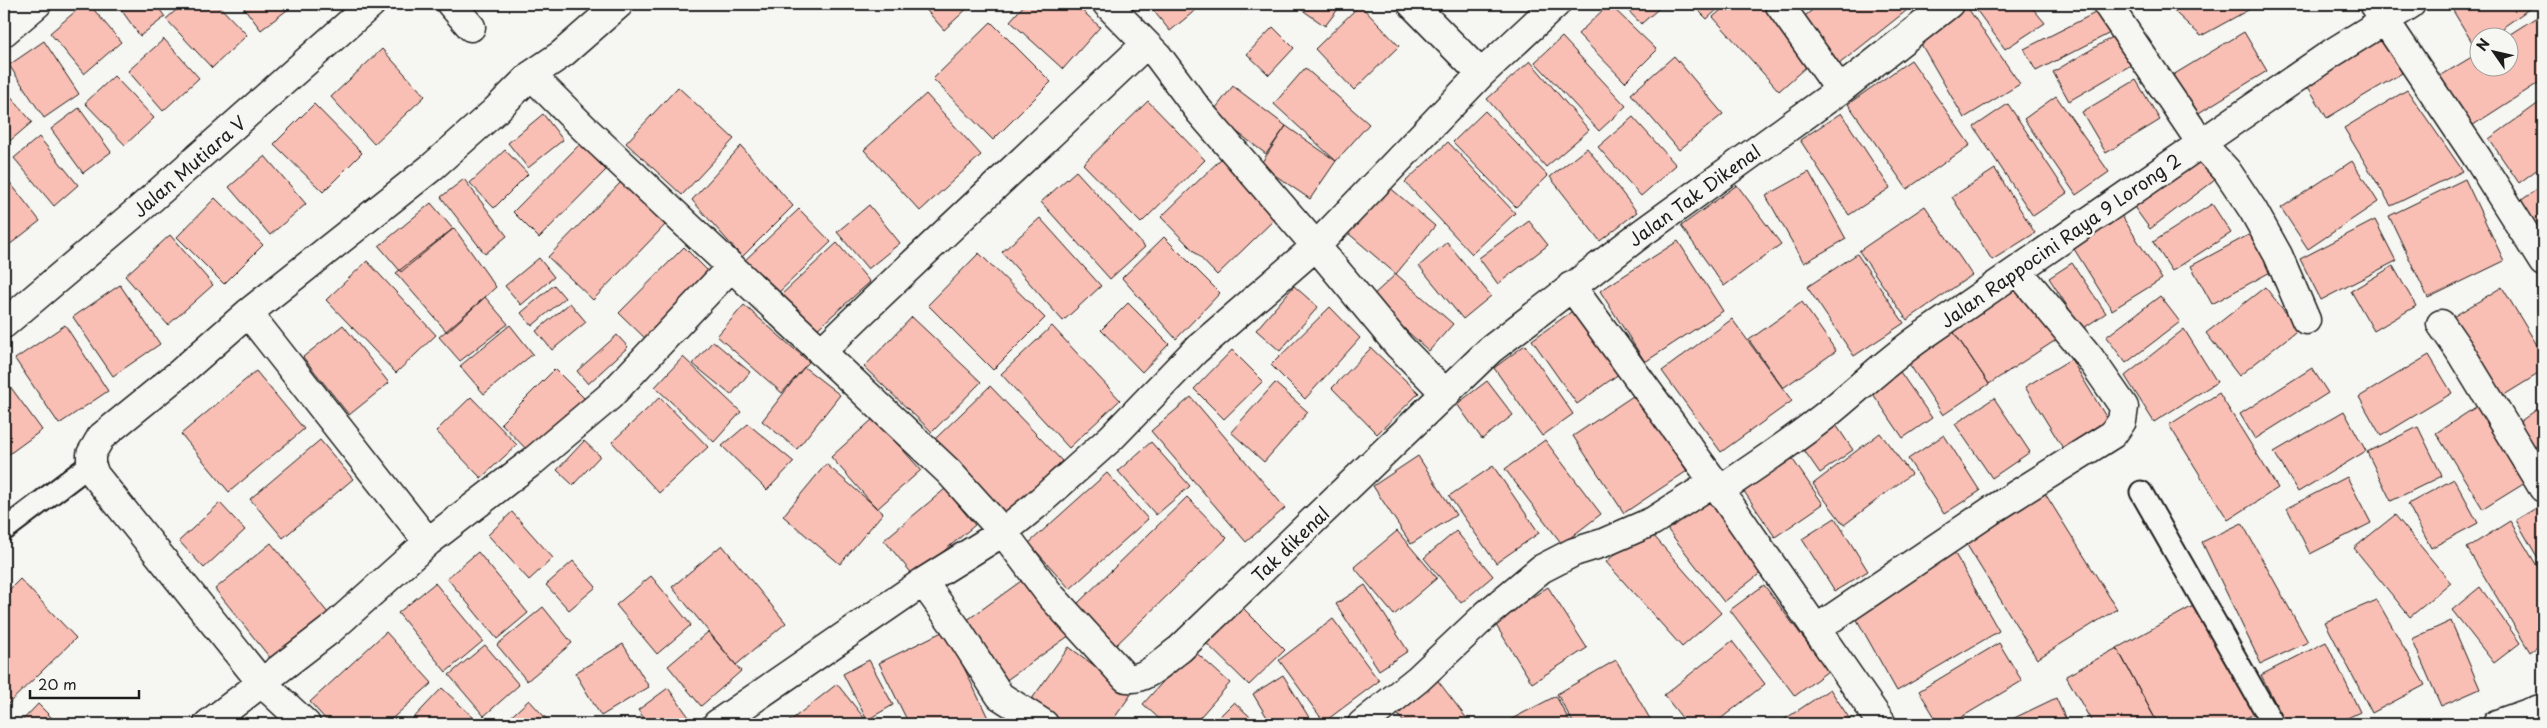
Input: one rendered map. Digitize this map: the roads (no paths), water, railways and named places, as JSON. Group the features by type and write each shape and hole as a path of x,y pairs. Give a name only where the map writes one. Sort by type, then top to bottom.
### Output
{"street":[{"path":"4,32 37,4"},
{"name":"Jalan Mutiara V","path":"4,324 142,208 371,4"},
{"path":"451,4 471,27"},
{"path":"298,715 264,684 95,475 91,464 91,454 101,437 248,313 432,167 494,112 531,75 562,54 619,4"},
{"path":"1107,4 1146,44 1217,132 1316,246 1399,346 1446,394"},
{"path":"1412,4 1481,74"},
{"path":"717,724 924,582 1003,532 1111,438 1195,351 1316,246 1481,74 1556,4"},
{"path":"1779,4 1840,90"},
{"name":"Jalan Tak Dikenal","path":"1446,394 1490,350 1571,286 1749,154 1840,90 1949,4"},
{"path":"2107,4 2201,143 2226,171 2267,234 2306,320"},
{"name":"Jalan Rappocini Raya 9 Lorong 2","path":"1362,724 1418,679 1487,614 1541,569 1574,552 1603,543 1653,521 1778,452 1895,355 2332,53 2380,12 2410,4"},
{"path":"2380,12 2543,262"},
{"path":"821,352 919,256 1146,44"},
{"path":"531,75 731,267 913,436 949,472 1003,532"},
{"path":"208,724 264,684 330,630 428,542 533,461 610,396 731,267"},
{"path":"1816,629 1995,508 2113,434 2122,420 2124,407 2107,382 2090,358 2018,271"},
{"path":"1571,286 1717,486 1882,724"},
{"path":"248,313 428,542"},
{"path":"2441,324 2459,350 2543,488"},
{"name":"Tak dikenal","path":"1003,532 1051,596 1126,678 1144,677 1180,649 1446,394"},
{"path":"924,582 1000,696 1044,724"},
{"path":"2497,724 2543,708"}],"lane":[{"path":"4,530 91,464"},
{"path":"2141,492 2274,724"}]}
